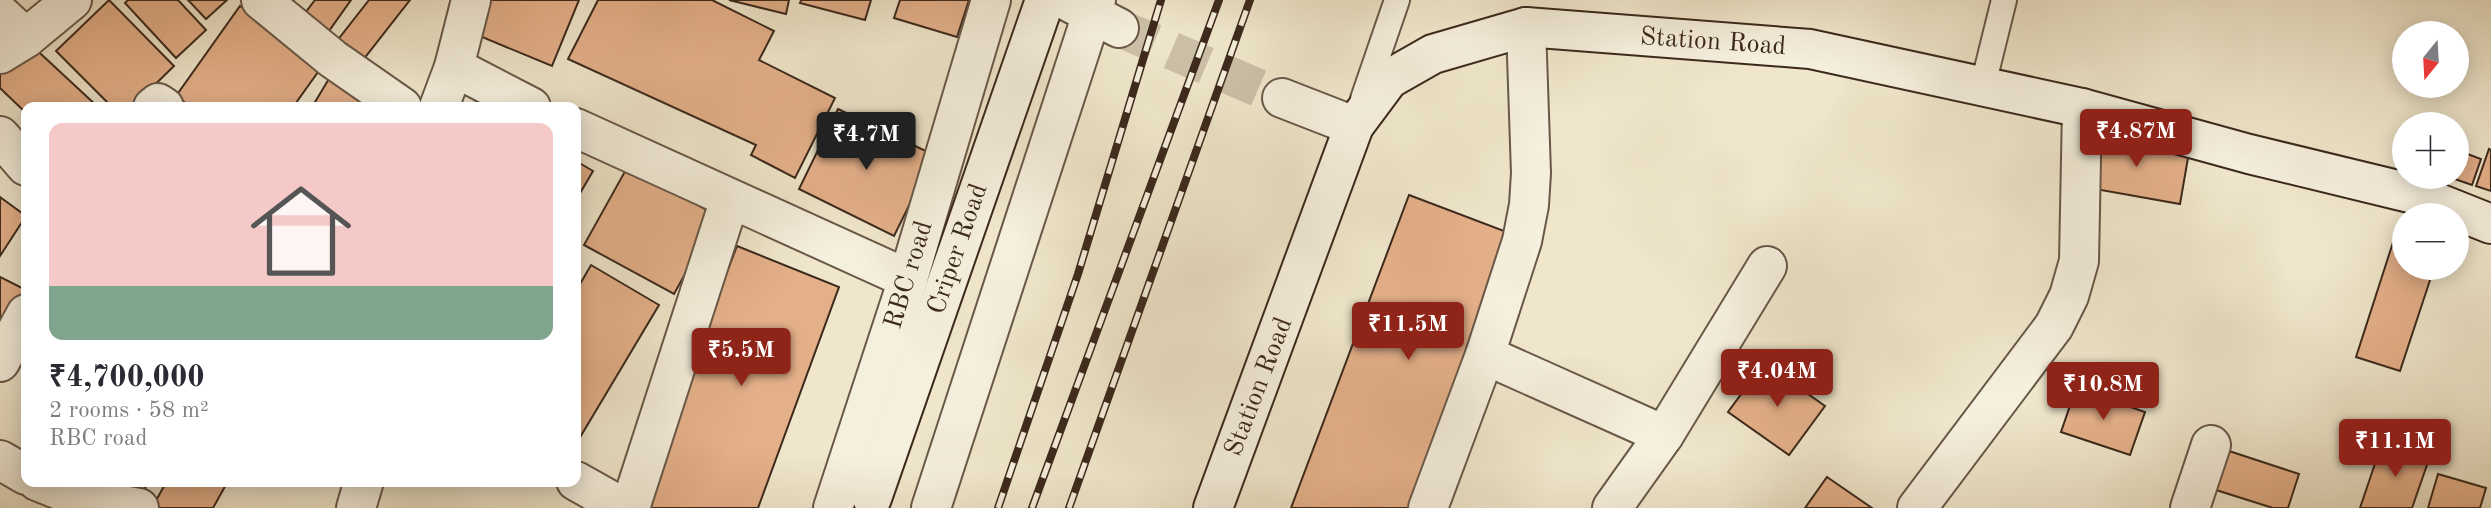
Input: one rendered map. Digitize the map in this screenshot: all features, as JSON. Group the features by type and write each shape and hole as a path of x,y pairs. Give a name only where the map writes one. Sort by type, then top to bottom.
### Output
{"street":[{"path":"9,36 72,0"},
{"path":"261,0 333,59 395,102"},
{"path":"441,102 454,67 471,0"},
{"name":"RBC road","path":"833,508 908,279 991,0"},
{"name":"Criper Road","path":"872,498 1045,0"},
{"path":"931,508 1093,10"},
{"path":"1428,508 1485,355 1522,241 1529,205 1526,27"},
{"name":"Station Road","path":"1213,508 1354,126 1389,79 1433,54 1526,27 1810,49 2082,108 2249,154 2418,195 2491,225"},
{"path":"454,67 521,102"},
{"path":"1282,98 1354,126"},
{"path":"1917,508 2054,326 2069,296 2079,261 2082,108"},
{"path":"581,130 908,279"},
{"path":"0,136 21,160"},
{"path":"630,508 730,199"},
{"path":"1612,508 1664,435 1767,266"},
{"path":"0,362 21,323"},
{"path":"1485,355 1664,435"},
{"path":"2190,508 2211,445"},
{"path":"0,460 21,472"},
{"path":"581,484 624,508"},
{"path":"52,487 77,497 139,508"},
{"path":"356,508 362,487"}],"lane":[{"path":"1354,126 1397,0"},
{"path":"1983,85 2004,0"}],"building":[{"path":"109,0 174,66 137,102 107,102 56,51"},
{"path":"128,0 178,0 206,30 176,58 125,3"},
{"path":"188,0 227,0 206,19"},
{"path":"315,0 351,0 324,38 299,21"},
{"path":"369,0 410,0 359,65 333,46"},
{"path":"489,0 579,0 552,66 475,34"},
{"path":"598,0 712,0 774,31 759,60 835,98 795,178 751,155 756,145 568,59"},
{"path":"729,0 789,0 786,14"},
{"path":"801,0 871,0 865,20 800,3"},
{"path":"900,0 969,0 957,37 894,18"},
{"path":"240,6 323,65 297,102 184,102 176,96"},
{"path":"28,42 93,102 21,102 21,108 0,88 0,72"},
{"path":"330,77 373,102 315,102"},
{"path":"838,109 934,155 894,236 799,189"},
{"path":"2093,135 2189,152 2180,204 2084,187"},
{"path":"2489,149 2491,150 2491,191 2476,186"},
{"path":"2469,154 2481,159 2472,185 2469,184"},
{"path":"581,164 593,171 581,191"},
{"path":"628,166 717,216 674,294 584,245"},
{"path":"1409,195 1520,237 1418,508 1291,508"},
{"path":"0,197 21,212 21,224 0,256"},
{"path":"2392,245 2392,280 2430,280 2400,371 2356,357"},
{"path":"737,246 839,287 758,508 636,508"},
{"path":"591,265 659,305 581,436 581,282"},
{"path":"0,277 21,288 21,301 4,337 0,335"},
{"path":"1764,363 1825,406 1789,455 1728,412"},
{"path":"2076,388 2145,412 2130,455 2061,432"},
{"path":"2382,443 2429,459 2412,508 2360,508"},
{"path":"2229,451 2299,474 2288,508 2273,508 2216,490"},
{"path":"2438,474 2486,488 2480,508 2428,508"},
{"path":"1827,477 1872,508 1805,508"},
{"path":"164,487 225,487 213,508 161,508 154,504"}],"tunnel":[{"path":"1119,28 1282,98"}],"railway":[{"path":"998,508 1078,274 1161,0"},
{"path":"1032,508 1219,0"},
{"path":"1069,508 1250,0"}]}
